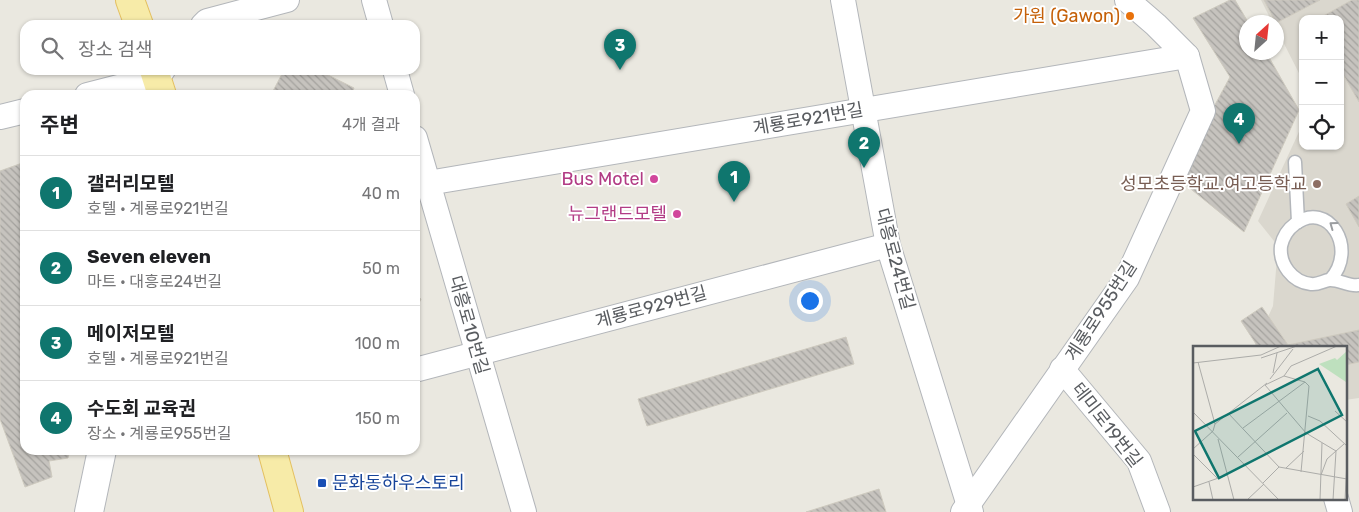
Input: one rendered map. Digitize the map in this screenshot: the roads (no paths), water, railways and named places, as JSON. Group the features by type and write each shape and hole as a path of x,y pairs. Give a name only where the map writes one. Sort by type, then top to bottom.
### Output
{"main road":[{"path":"130,0 137,20"},
{"path":"273,455 289,512"}],"street":[{"path":"207,15 287,0"},
{"path":"374,0 380,20"},
{"name":"대흥로24번길","path":"843,0 888,245 967,510"},
{"name":"계룡로955번길","path":"967,510 1062,369 1127,278 1203,112 1187,56 1156,25 1127,0"},
{"name":"계룡로921번길","path":"428,183 1187,56"},
{"path":"396,75 400,90"},
{"path":"108,90 159,78"},
{"path":"0,117 20,112"},
{"name":"대흥로10번길","path":"420,155 524,512"},
{"name":"계룡로929번길","path":"420,369 888,245"},
{"name":"테미로19번길","path":"1062,369 1139,461 1158,512"},
{"path":"89,512 101,455"}],"lane":[{"path":"1295,162 1298,222"},
{"path":"1316,218 1325,220 1340,231 1345,239 1347,258 1344,267 1330,280 1312,284 1303,282 1294,278 1283,263 1281,244 1290,228 1298,222 1316,218"},
{"path":"1330,280 1353,286 1359,285"}],"place":[{"name":"가원 (Gawon)","path":"1130,16"},
{"name":"메이저모텔","path":"620,70"},
{"name":"수도회 교육권","path":"1239,144"},
{"name":"Seven eleven","path":"864,168"},
{"name":"Bus Motel","path":"654,179"},
{"name":"성모초등학교.여고등학교","path":"1317,184"},
{"name":"갤러리모텔","path":"734,202"},
{"name":"뉴그랜드모텔","path":"677,214"},
{"name":"문화동하우스토리","path":"322,483"}]}
